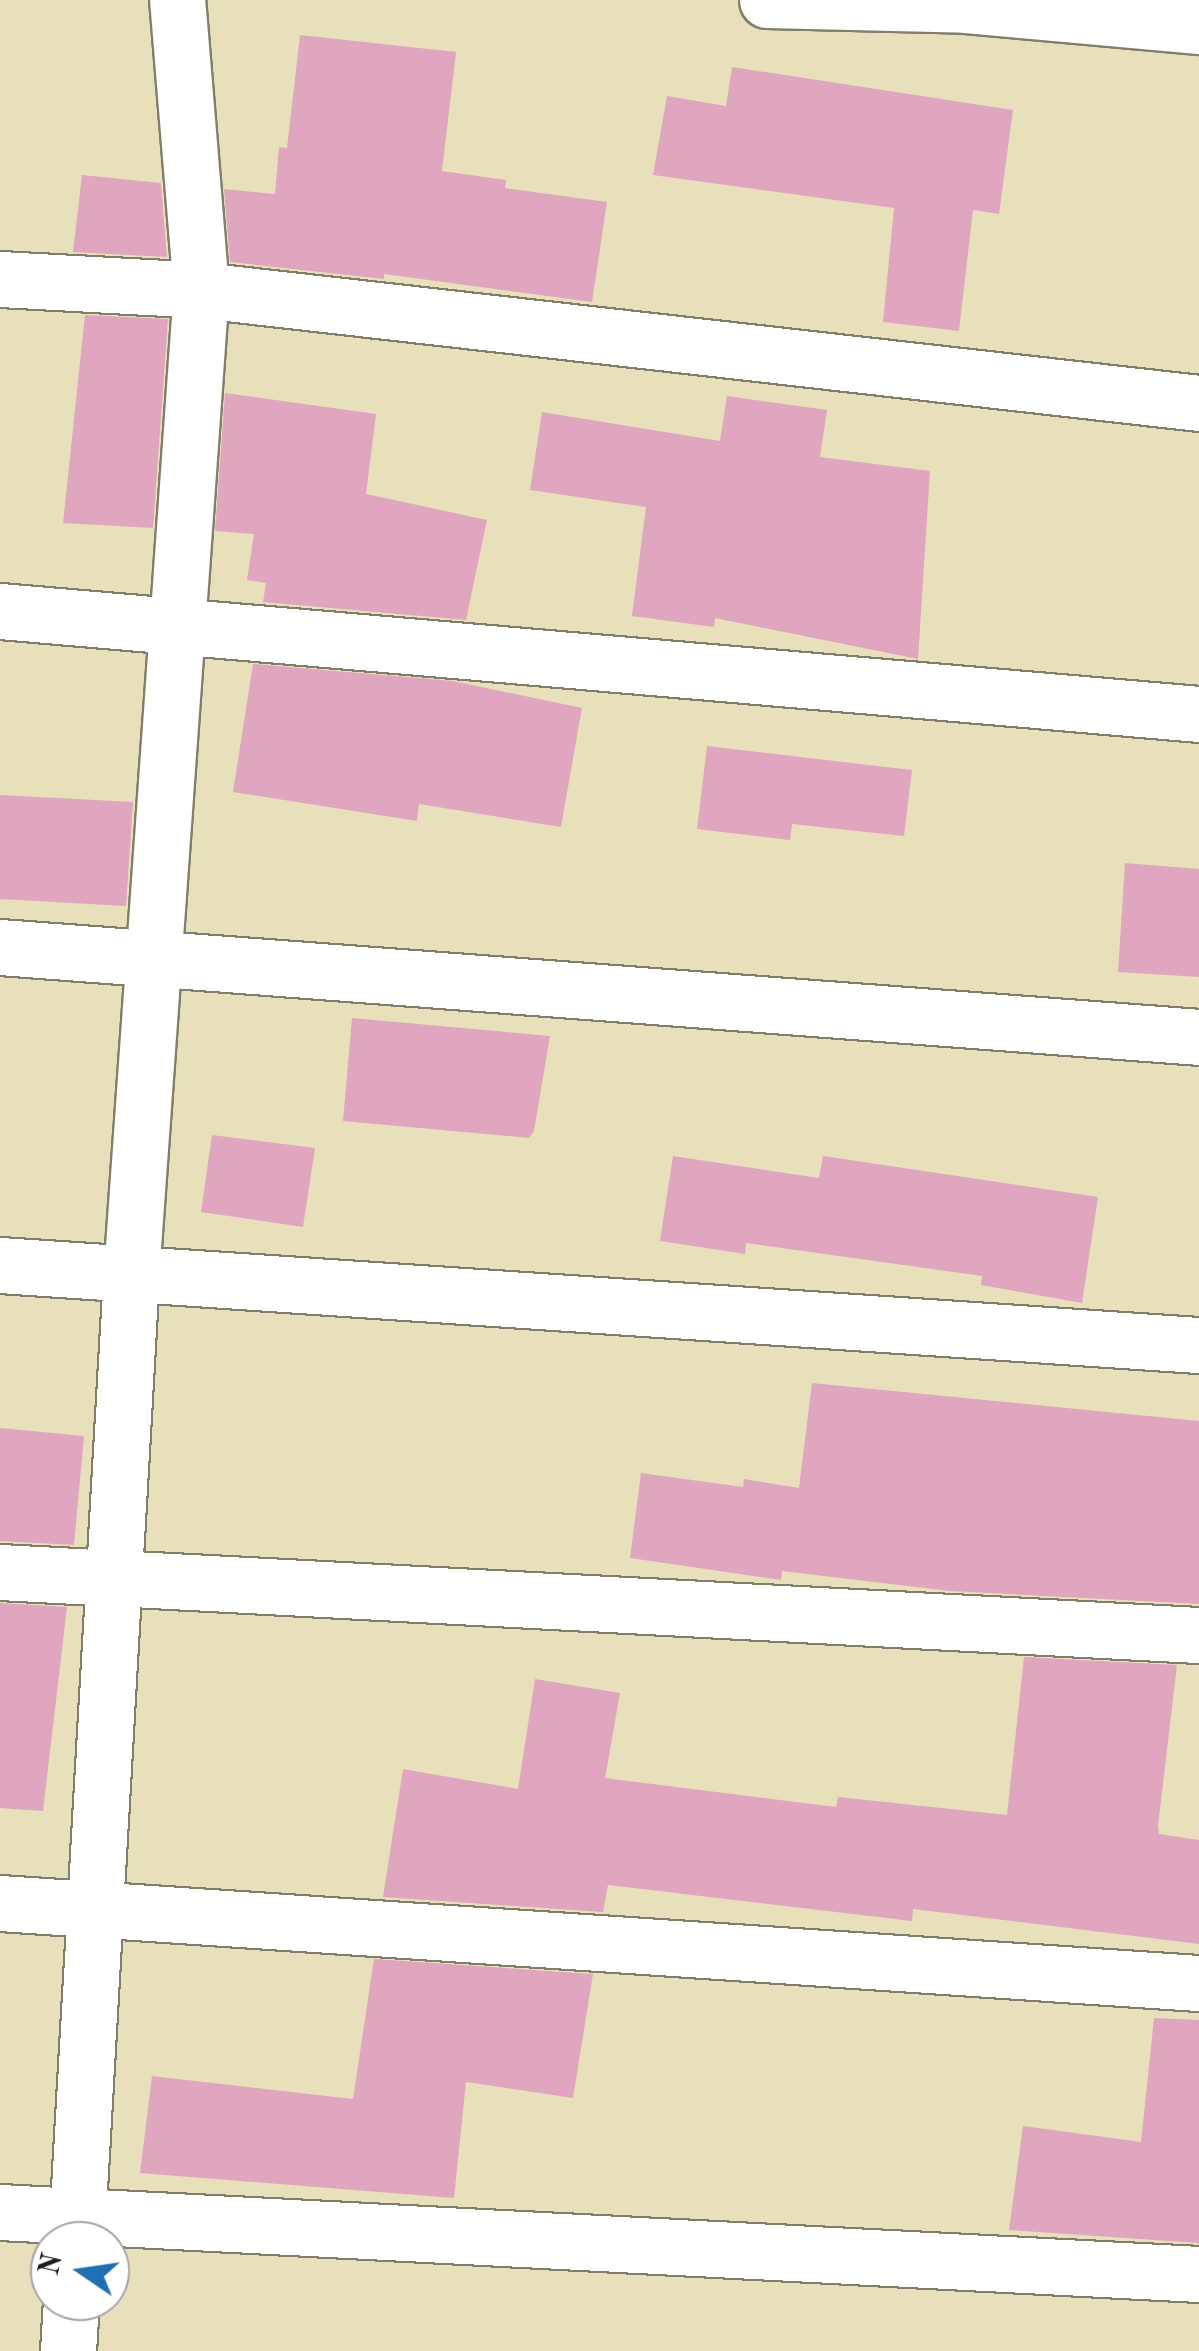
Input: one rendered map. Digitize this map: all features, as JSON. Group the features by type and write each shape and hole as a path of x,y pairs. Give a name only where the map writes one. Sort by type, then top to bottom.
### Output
{"street":[{"path":"77,2221 92,1910 117,1582 131,1275 157,962 202,290 177,0"},
{"path":"766,0 966,2 1199,26"},
{"path":"0,279 202,290 1199,403"},
{"path":"0,611 1199,714"},
{"path":"0,948 1199,1037"},
{"path":"0,1264 1199,1345"},
{"path":"0,1572 117,1582 1199,1634"},
{"path":"0,1903 1199,1983"},
{"path":"0,2212 41,2221"},
{"path":"130,2231 1199,2274"},
{"path":"68,2351 70,2321"}],"building":[{"path":"300,35 456,52 442,171 506,180 505,188 607,202 592,302 384,274 384,279 230,262 224,189 275,194 279,147 287,148"},
{"path":"732,67 1013,110 999,214 973,210 959,331 883,322 894,208 653,175 667,96 726,106"},
{"path":"82,175 161,183 167,257 73,252"},
{"path":"85,315 168,319 153,528 63,523"},
{"path":"225,393 376,414 366,494 487,520 466,620 263,602 266,583 247,580 254,534 215,531"},
{"path":"727,396 827,410 820,457 930,471 918,659 715,618 714,627 632,616 646,507 530,490 542,412 720,441"},
{"path":"253,664 453,681 582,708 561,827 419,804 417,821 233,792"},
{"path":"707,746 912,770 904,836 792,824 790,840 697,829"},
{"path":"0,795 133,802 126,906 0,899"},
{"path":"1125,863 1199,869 1199,977 1118,972"},
{"path":"352,1018 550,1036 534,1131 529,1138 343,1121"},
{"path":"212,1135 315,1148 303,1227 201,1212"},
{"path":"673,1156 819,1178 823,1156 1098,1197 1082,1303 981,1285 982,1276 746,1243 745,1254 660,1241"},
{"path":"812,1383 1199,1421 1199,1604 950,1591 782,1571 781,1580 630,1558 641,1473 743,1487 744,1479 799,1488"},
{"path":"0,1428 84,1436 74,1545 0,1541"},
{"path":"0,1603 67,1607 43,1811 0,1808"},
{"path":"1024,1657 1177,1665 1158,1826 1159,1834 1199,1840 1199,1944 913,1909 912,1921 608,1885 603,1912 383,1897 403,1769 518,1789 535,1679 620,1693 605,1778 836,1807 838,1797 1007,1815"},
{"path":"374,1959 593,1974 573,2098 466,2082 454,2198 140,2173 152,2076 353,2099"},
{"path":"1154,2018 1199,2020 1199,2243 1009,2230 1023,2126 1141,2142"}]}
